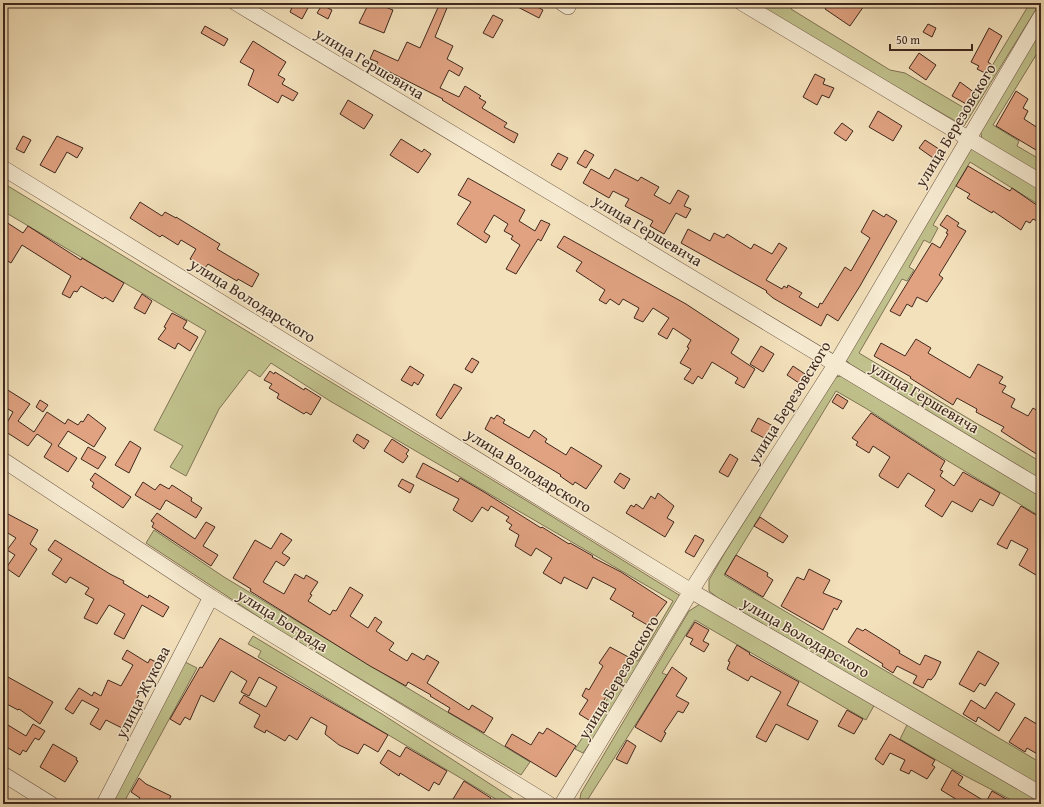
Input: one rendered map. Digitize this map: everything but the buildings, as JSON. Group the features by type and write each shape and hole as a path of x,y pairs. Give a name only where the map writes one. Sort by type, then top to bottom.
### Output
{"street":[{"name":"улица Гершевича","path":"236,3 1041,488"},
{"path":"742,3 1041,182"},
{"name":"улица Березовского","path":"562,804 691,591 835,365 1041,16"},
{"name":"улица Володарского","path":"3,168 691,591 1041,794"},
{"name":"улица Бограда","path":"3,460 211,597 549,804"},
{"name":"улица Жукова","path":"104,804 211,597"},
{"path":"3,774 51,804"}],"green space":[{"path":"751,3 792,3 791,9 890,70 905,73 966,109 1030,3 1040,3 964,126"},
{"path":"1041,26 1041,47 993,125 1019,141 1017,146 1041,160 1041,175 982,139 980,128"},
{"path":"970,149 974,149 1041,188 1041,206 970,162 933,225 938,228 930,243 924,240 909,267 914,270 907,281 902,279 859,353 1041,462 1041,480 852,366 846,360"},
{"path":"3,183 532,504 679,595 681,599 643,665 583,753 575,749 633,659 638,661 673,601 330,401 271,363 260,377 249,370 219,409 186,476 170,467 183,446 154,430 206,331 3,211"},
{"path":"841,376 1041,497 1041,517 836,391 724,575 1041,763 1041,786 718,598 709,591 709,580 724,554 835,377"},
{"path":"154,530 224,577 530,762 521,775 277,629 146,543"},
{"path":"700,604 876,702 866,720 695,620 662,673 667,675 588,799 596,804 579,804 581,793 689,611"},
{"path":"253,636 382,714 521,804 504,804 258,657 261,651 248,644"},
{"path":"183,661 197,668 123,804 112,804"},
{"path":"909,721 1041,799 1041,804 1019,804 952,769 900,739"}]}
